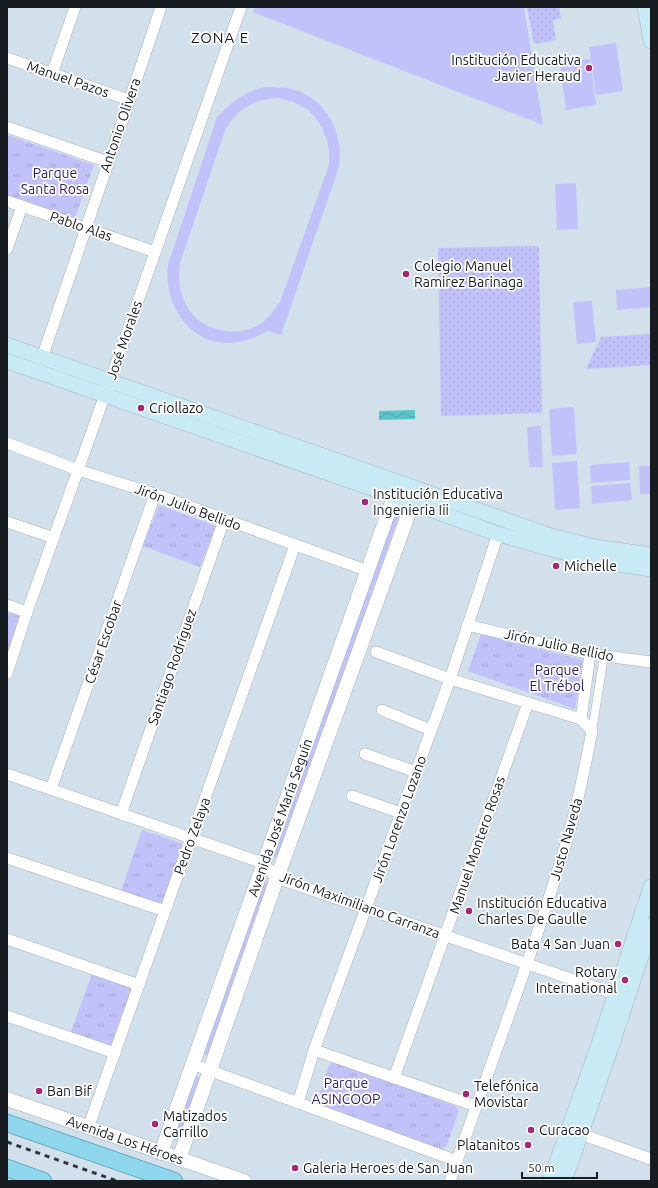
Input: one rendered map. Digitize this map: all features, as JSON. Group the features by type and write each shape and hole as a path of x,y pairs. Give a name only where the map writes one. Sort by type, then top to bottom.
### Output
{"main road":[{"path":"645,7 651,41"},
{"path":"7,345 42,358 107,388"},
{"path":"7,361 107,388 396,489 417,489 551,536 595,547 651,555"},
{"path":"396,489 412,503 498,534 592,560 651,569"},
{"path":"621,996 651,887"},
{"path":"564,1181 574,1131 597,1050 651,926"},
{"name":"Avenida Los Héroes","path":"7,1123 174,1181"},
{"path":"550,1181 574,1131"},
{"path":"7,1168 43,1181"}],"street":[{"path":"52,74 75,7"},
{"name":"Antonio Olivera","path":"42,358 161,7"},
{"name":"José Morales","path":"7,673 27,612 241,7"},
{"name":"Manuel Pazos","path":"7,58 129,100"},
{"path":"7,127 108,162"},
{"name":"Pablo Alas","path":"7,200 155,252"},
{"path":"7,249 22,206"},
{"name":"Jirón Julio Bellido","path":"7,443 78,470 155,494 368,572"},
{"name":"Avenida José María Seguín","path":"160,1153 368,572 396,489"},
{"name":"Avenida José María Seguín","path":"179,1159 277,878 417,489"},
{"name":"César Escobar","path":"51,789 155,494"},
{"name":"Santiago Rodríguez","path":"121,814 224,520"},
{"path":"7,522 54,538"},
{"name":"Jirón Lorenzo Lozano","path":"298,1103 314,1050 450,679 498,534"},
{"name":"Pedro Zelaya","path":"88,1128 295,545"},
{"path":"7,605 27,612"},
{"name":"Jirón Julio Bellido","path":"468,625 590,654 651,662"},
{"path":"376,652 450,679 581,719 592,731"},
{"path":"581,719 590,654"},
{"path":"592,731 604,656"},
{"name":"Manuel Montero Rosas","path":"394,1078 528,703"},
{"path":"382,710 431,730"},
{"name":"Justo Naveda","path":"450,1181 527,964 567,840 581,786 592,731"},
{"path":"365,754 416,772"},
{"name":"Jirón Maximiliano Carranza","path":"7,774 263,863 277,878 621,996"},
{"path":"352,796 400,813"},
{"path":"7,858 165,911"},
{"path":"7,939 139,984"},
{"path":"7,1016 115,1053"},
{"path":"314,1050 476,1106"},
{"path":"192,1064 457,1161"},
{"name":"Avenida Los Héroes","path":"7,1099 244,1181"},
{"path":"574,1131 651,1159"}],"green space":[{"path":"255,7 524,7 543,125 253,12"},
{"path":"527,7 559,7 561,18 553,20 556,40 534,44"},
{"path":"616,43 623,91 596,95 589,47"},
{"path":"590,59 596,105 566,110 560,63"},
{"path":"264,87 280,87 295,90 307,95 325,110 336,131 339,143 339,167 281,335 268,331 241,342 216,342 203,337 191,329 182,319 170,294 168,265 217,117 238,98 249,92","holes":["279,98 293,102 307,109 315,117 322,128 327,140 329,165 280,302 266,320 251,329 231,331 210,327 200,321 187,306 182,296 179,275 180,263 226,128 242,110 262,100"]},
{"name":"Parque Santa Rosa","path":"7,135 94,165 75,218 7,195"},
{"path":"576,183 578,229 557,230 555,184"},
{"path":"539,246 542,413 441,416 438,248"},
{"path":"651,287 651,307 617,310 616,290"},
{"path":"592,301 596,342 577,344 573,302"},
{"path":"651,334 651,365 586,369 601,337"},
{"path":"574,407 577,454 552,456 549,409"},
{"path":"541,426 543,467 529,467 527,427"},
{"path":"577,461 580,508 555,510 552,463"},
{"path":"629,462 630,480 591,483 590,465"},
{"path":"639,466 651,466 651,494 640,494"},
{"path":"630,483 632,500 592,504 591,486"},
{"path":"159,505 216,526 200,567 143,546"},
{"path":"396,506 402,508 278,858 270,855"},
{"path":"7,612 21,617 7,655"},
{"name":"Parque El Trébol","path":"481,634 583,660 575,709 468,671"},
{"path":"142,830 184,844 162,905 121,891"},
{"path":"263,882 270,884 208,1056 201,1053"},
{"path":"92,974 134,989 112,1049 70,1034"},
{"name":"Parque ASINCOOP","path":"334,1062 455,1106 459,1111 447,1145 441,1150 320,1105 318,1100 329,1065"},
{"path":"195,1075 201,1078 177,1141 171,1139"}],"water":[{"path":"415,410 415,419 379,420 379,411"}],"railway":[{"path":"7,1142 117,1181"}],"place":[{"name":"Institución Educativa Javier Heraud","path":"589,68"},
{"name":"Colegio Manuel Ramirez Barinaga","path":"406,274"},
{"name":"Criollazo","path":"141,408"},
{"name":"Institución Educativa Ingenieria Iii","path":"365,502"},
{"name":"Michelle","path":"556,566"},
{"name":"Institución Educativa Charles De Gaulle","path":"469,911"},
{"name":"Bata 4 San Juan","path":"618,944"},
{"name":"Rotary International","path":"625,980"},
{"name":"Ban Bif","path":"39,1091"},
{"name":"Telefónica Movistar","path":"466,1094"},
{"name":"Matizados Carrillo","path":"155,1124"},
{"name":"Curacao","path":"531,1130"},
{"name":"Platanitos","path":"528,1145"},
{"name":"Galeria Heroes de San Juan","path":"295,1168"}],"district":[{"name":"ZONA E","path":"220,38"}]}
